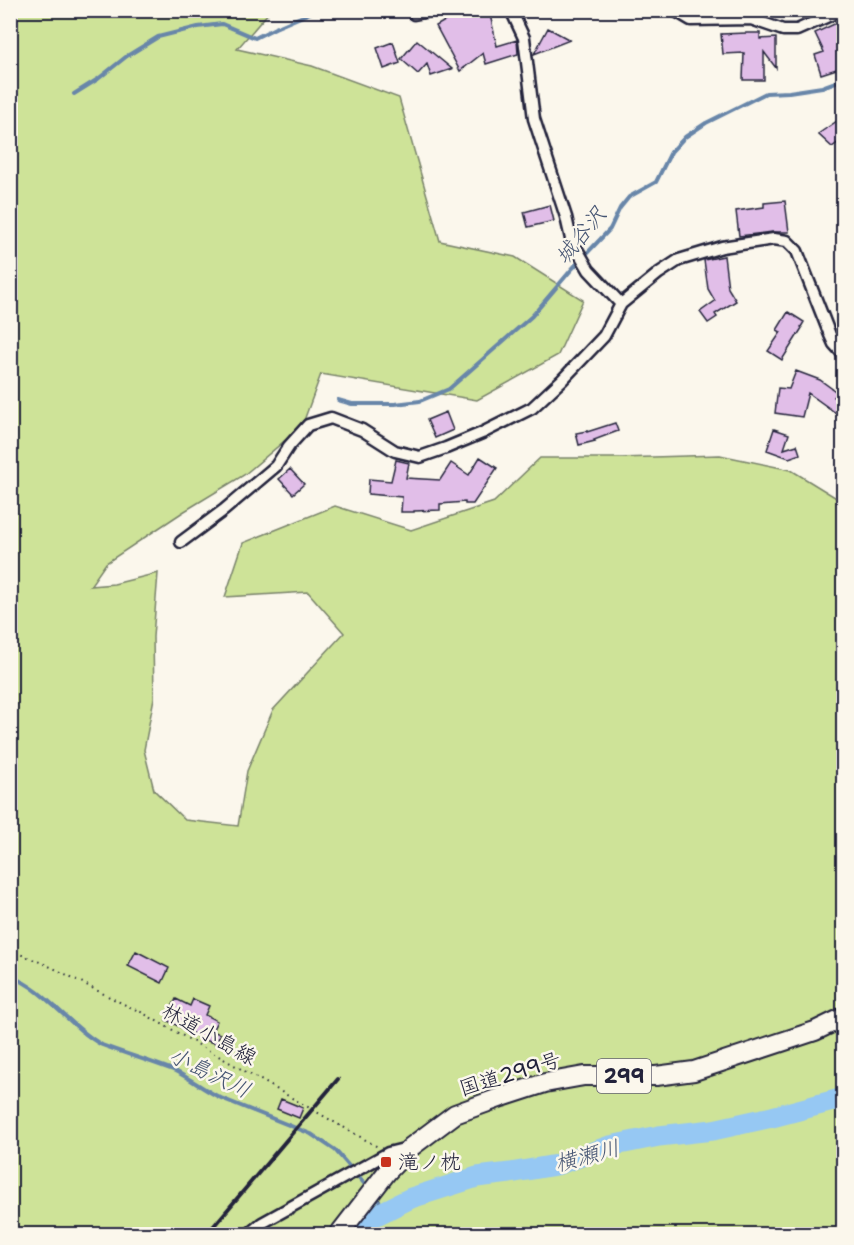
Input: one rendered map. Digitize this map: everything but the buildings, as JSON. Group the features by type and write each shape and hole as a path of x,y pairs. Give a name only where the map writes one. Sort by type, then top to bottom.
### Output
{"highway":[{"name":"国道299号","path":"339,1234 387,1172 411,1147 455,1114 545,1083 584,1076 656,1076 694,1071 815,1031 843,1017"}],"street":[{"path":"414,14 435,10"},
{"path":"511,10 525,38 534,119 571,239 589,270 619,303"},
{"path":"674,10 691,20 752,19 783,30 797,30 842,10"},
{"path":"181,542 224,510 276,466 289,446 308,425 331,418 362,430 395,451 420,457 482,433 532,408 603,336 619,303 679,260 722,247 774,239 787,241 797,251 830,335 843,355"},
{"path":"249,1234 262,1223 388,1153 411,1147"}],"path":[{"name":"林道小島線","path":"10,951 24,955 78,980 118,1003 141,1012 388,1153"}],"green space":[{"path":"10,11 270,11 237,49 312,66 399,98 440,241 515,257 583,300 558,355 477,400 321,374 302,426 244,475 106,563 90,586 114,584 158,573 153,637 154,698 144,750 154,790 185,820 238,826 247,771 273,710 344,633 308,592 225,597 243,543 335,506 411,530 494,502 540,458 720,455 791,470 843,502 843,1234 11,1234"}],"waterway":[{"path":"74,94 158,37 198,27 222,24 255,38 317,10"},
{"name":"城谷沢","path":"338,400 352,404 395,404 420,401 449,389 532,316 610,229 620,208 629,197 656,182 671,152 685,137 706,123 766,93 822,87 844,79"},
{"name":"小島沢川","path":"10,976 35,990 78,1028 102,1045 173,1070 221,1098 311,1134 335,1150 368,1188"},
{"name":"横瀬川","path":"338,1234 411,1198 477,1177 556,1165 610,1146 659,1136 713,1130 844,1098"},
{"name":"小島沢川","path":"375,1196 386,1210"}],"railway":[{"path":"207,1234 338,1079"}],"place":[{"name":"滝ノ枕","path":"386,1162"}]}
